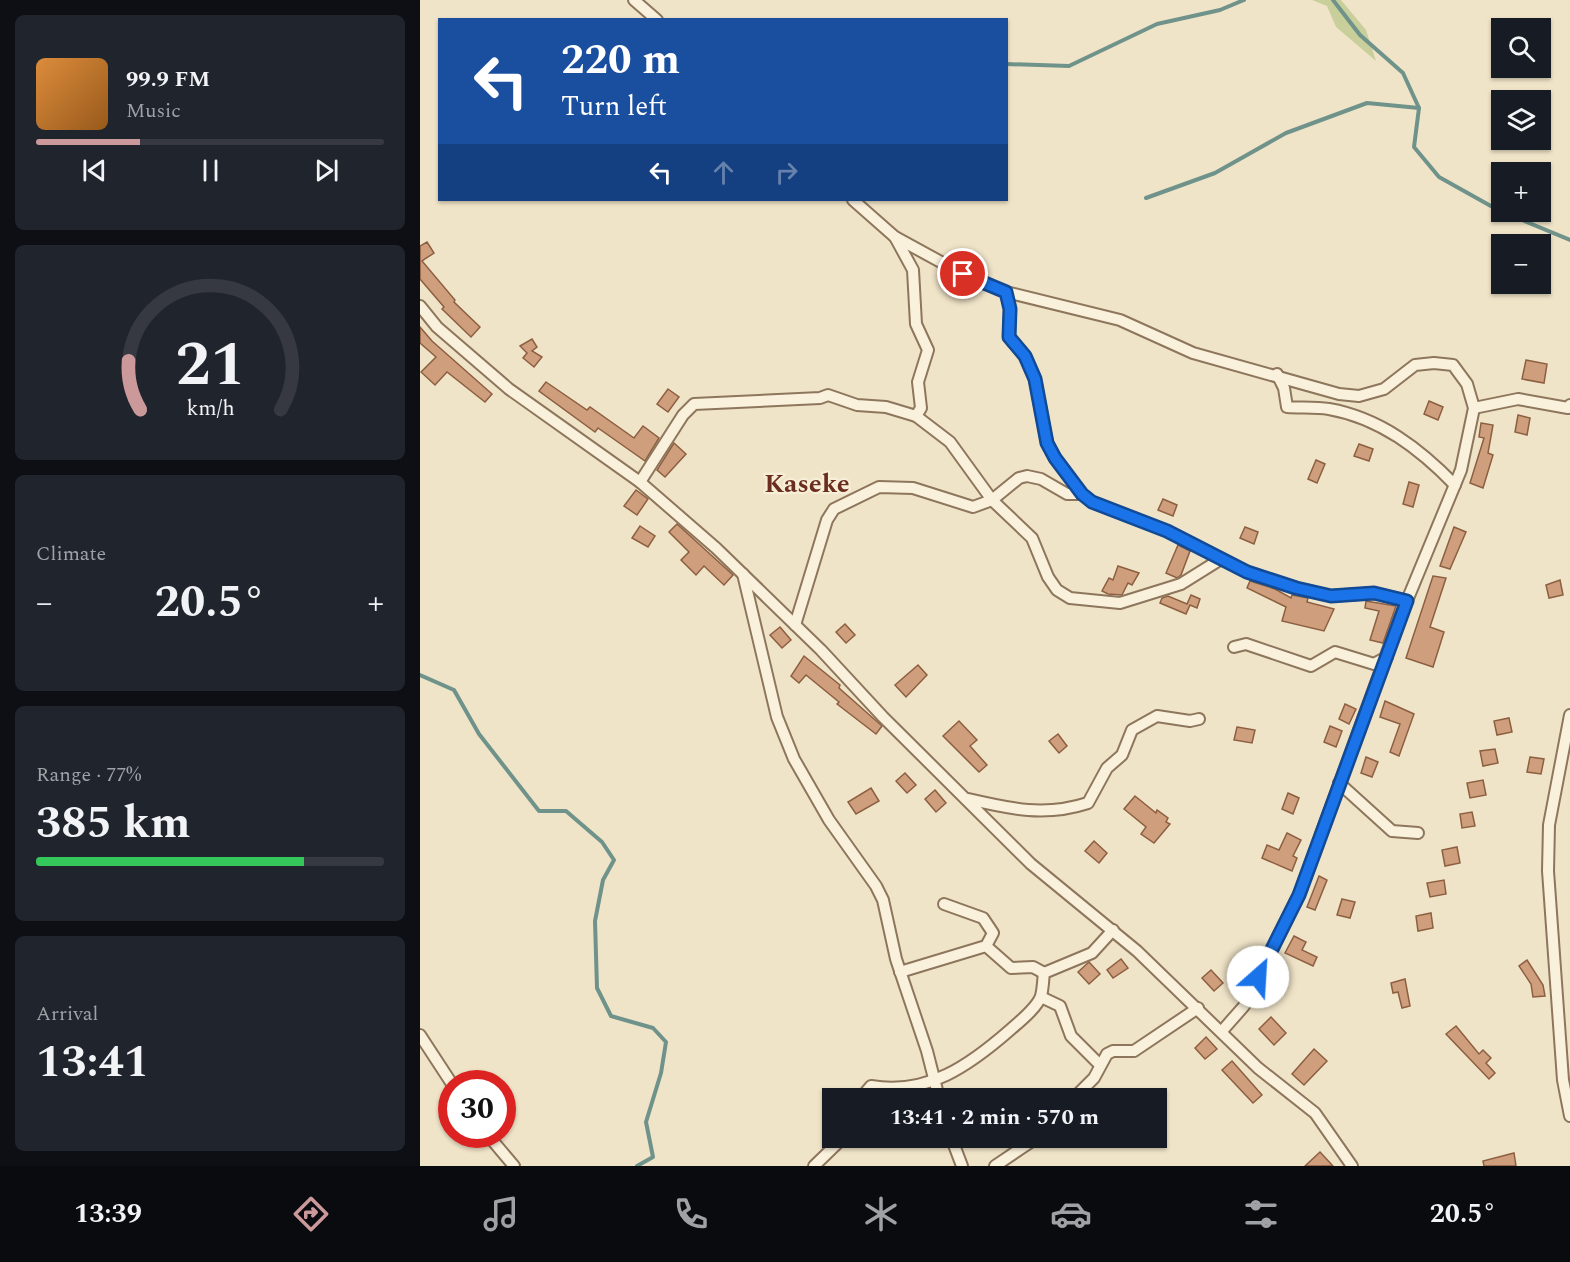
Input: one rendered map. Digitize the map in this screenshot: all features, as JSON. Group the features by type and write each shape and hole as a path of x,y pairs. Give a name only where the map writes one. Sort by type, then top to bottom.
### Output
{"street":[{"path":"634,0 655,18"},
{"path":"854,201 895,237 963,274 1006,292 1120,320 1193,353 1277,374 1339,394 1359,396 1384,389 1414,365 1434,363 1454,365 1467,384 1474,408 1471,430 1455,485 1407,601 1288,919 1244,1006 1222,1031"},
{"path":"895,237 914,270 916,324 928,350 918,382 921,408 916,416"},
{"path":"1006,292 1010,309 1009,337 1025,356 1035,379 1047,443 1055,458 1082,494 1106,509 1136,518 1247,572 1322,594 1349,597 1374,593 1407,601"},
{"path":"420,306 437,327 509,389 640,482 743,574 1031,864 1113,930 1198,1008 1258,1068 1315,1113 1352,1166"},
{"path":"1277,374 1284,388 1287,407 1329,409 1369,421 1410,443 1455,485"},
{"path":"640,482 682,415 694,404 820,399 828,395 857,405 886,407 916,416 950,442 992,500 1032,538 1048,577 1057,590 1070,598 1120,603 1181,584 1221,559"},
{"path":"1474,408 1518,399 1568,408 1570,405"},
{"path":"795,625 824,529 834,509 879,487 913,488 973,507 992,500 1019,478 1027,476 1041,479 1067,494 1082,494"},
{"path":"743,574 777,717 806,780 829,820 876,886 883,900 900,972 936,1088"},
{"path":"1234,647 1246,644 1311,666 1335,652 1374,664 1387,657"},
{"path":"1570,715 1549,825 1548,871 1563,1080 1570,1116"},
{"path":"968,799 1020,811 1063,811 1088,803 1107,768 1122,755 1132,730 1157,716 1190,721 1199,719"},
{"path":"1339,783 1392,831 1418,832"},
{"path":"900,972 986,946 993,933 983,918 944,904"},
{"path":"1044,973 1092,953 1113,930"},
{"path":"986,946 1011,968 1033,967 1044,973"},
{"path":"896,1088 934,1080 958,1071 985,1051 1018,1023 1041,998 1044,973"},
{"path":"1041,998 1060,1006 1071,1036 1100,1065"},
{"path":"1084,1088 1113,1051 1134,1051 1198,1008"},
{"path":"420,1035 443,1070"},
{"path":"869,1088 871,1086 884,1088"},
{"path":"499,1148 514,1166"},
{"path":"814,1166 833,1148"},
{"path":"955,1148 962,1166"},
{"path":"995,1166 1022,1148"}],"green space":[{"path":"1312,0 1341,0 1366,30 1376,61 1336,27 1327,6"}],"building":[{"path":"427,242 434,253 422,261 455,300 454,302 480,327 471,337 442,309 444,307 420,279 420,246"},
{"path":"420,327 432,341 492,394 485,402 447,372 435,385 421,372 436,357 420,343"},
{"path":"532,339 537,347 532,351 542,357 534,367 523,358 527,353 520,346"},
{"path":"1526,360 1547,364 1544,383 1522,379"},
{"path":"546,382 587,410 590,407 634,438 643,426 659,438 645,461 598,428 595,432 539,391"},
{"path":"668,389 679,397 668,412 657,404"},
{"path":"1429,401 1443,407 1438,420 1424,414"},
{"path":"1518,415 1530,418 1527,435 1515,432"},
{"path":"1481,423 1493,425 1488,453 1493,455 1483,488 1470,483 1484,438 1479,437"},
{"path":"674,443 686,454 665,477 657,470"},
{"path":"1359,444 1373,449 1369,461 1354,456"},
{"path":"1316,460 1325,464 1317,483 1308,479"},
{"path":"1409,482 1419,485 1413,507 1403,504"},
{"path":"636,490 648,499 637,515 624,506"},
{"path":"1163,499 1177,505 1173,516 1158,510"},
{"path":"677,524 733,575 724,585 704,566 696,575 681,560 689,552 669,532"},
{"path":"640,526 655,536 648,547 632,538"},
{"path":"1245,527 1258,532 1254,544 1240,538"},
{"path":"1454,527 1466,532 1450,569 1440,566"},
{"path":"1178,545 1190,551 1181,575 1177,578 1166,573"},
{"path":"1118,566 1139,573 1132,585 1128,583 1122,595 1108,594 1102,591 1109,578 1113,580"},
{"path":"1433,576 1446,578 1430,627 1444,632 1433,667 1406,658"},
{"path":"1560,580 1563,595 1549,598 1546,585"},
{"path":"1250,581 1275,589 1291,598 1292,595 1308,598 1307,602 1334,609 1324,631 1282,621 1286,607 1247,588"},
{"path":"1191,595 1200,599 1197,608 1190,605 1186,614 1160,603 1162,598 1168,596 1187,604"},
{"path":"1366,601 1396,606 1383,643 1370,640 1379,611 1365,608"},
{"path":"845,624 855,635 846,643 836,632"},
{"path":"780,627 791,640 782,648 770,635"},
{"path":"804,656 840,685 839,688 882,726 876,734 837,704 839,702 806,675 799,683 791,676"},
{"path":"918,665 927,675 906,697 895,685"},
{"path":"1385,701 1414,714 1399,756 1390,752 1400,724 1380,717"},
{"path":"1345,704 1356,709 1349,724 1339,719"},
{"path":"1509,718 1512,732 1497,735 1494,721"},
{"path":"959,721 977,740 970,746 987,765 979,772 943,736"},
{"path":"1330,726 1342,731 1336,747 1324,742"},
{"path":"1237,727 1255,730 1252,743 1234,740"},
{"path":"1058,734 1067,746 1059,753 1049,741"},
{"path":"1495,749 1498,763 1483,766 1480,751"},
{"path":"1366,757 1378,762 1372,777 1361,773"},
{"path":"1530,757 1544,759 1541,774 1527,772"},
{"path":"905,773 916,785 907,793 896,781"},
{"path":"1483,780 1486,795 1470,798 1467,783"},
{"path":"871,788 879,801 856,814 848,802"},
{"path":"935,790 946,803 936,812 925,799"},
{"path":"1288,793 1299,798 1293,814 1282,809"},
{"path":"1135,796 1156,813 1157,810 1168,818 1166,822 1170,824 1154,843 1141,834 1146,827 1124,809"},
{"path":"1472,812 1475,826 1462,828 1460,814"},
{"path":"1287,833 1301,840 1293,856 1297,858 1292,871 1262,858 1267,845 1279,850"},
{"path":"1094,841 1107,853 1099,863 1085,851"},
{"path":"1457,847 1460,863 1445,866 1442,850"},
{"path":"1319,876 1327,880 1315,910 1307,907"},
{"path":"1444,880 1446,894 1430,897 1427,883"},
{"path":"1342,899 1355,902 1350,918 1337,915"},
{"path":"1431,913 1433,928 1418,931 1416,916"},
{"path":"1294,936 1306,942 1302,950 1317,957 1313,966 1285,953"},
{"path":"1121,959 1128,968 1113,978 1107,970"},
{"path":"1527,960 1543,985 1545,996 1533,997 1531,984 1519,966"},
{"path":"1089,962 1100,974 1089,984 1078,972"},
{"path":"1211,970 1223,983 1214,991 1202,978"},
{"path":"1405,979 1410,1006 1402,1008 1398,992 1393,993 1391,983"},
{"path":"1271,1017 1286,1033 1274,1045 1259,1029"},
{"path":"1456,1026 1479,1054 1483,1050 1491,1058 1486,1063 1495,1073 1489,1079 1446,1034"},
{"path":"1206,1037 1217,1049 1205,1059 1195,1048"},
{"path":"1314,1049 1327,1061 1304,1085 1292,1074"},
{"path":"1232,1061 1262,1095 1253,1103 1222,1070"},
{"path":"1320,1152 1333,1166 1305,1166"},
{"path":"1514,1153 1516,1166 1484,1166 1483,1161"}],"waterway":[{"path":"1008,64 1069,66 1157,24 1220,10 1244,0"},
{"path":"1333,0 1360,35 1403,73 1419,108 1414,147 1439,177 1498,210 1570,240"},
{"path":"1146,198 1215,173 1286,133 1367,103 1419,108"},
{"path":"420,675 454,690 479,734 539,811 566,811 602,842 614,860 603,880 595,921 597,988 611,1016 653,1028 666,1042 661,1073 646,1122 653,1157 637,1166"}],"district":[{"name":"Kaseke","path":"807,483"}],"route":[{"path":"963,274 1006,292 1010,309 1009,337 1012,344 1025,356 1035,379 1047,443 1055,458 1082,494 1092,502 1167,531 1247,572 1296,588 1331,596 1349,597 1374,593 1407,601 1299,895 1258,977"}]}
